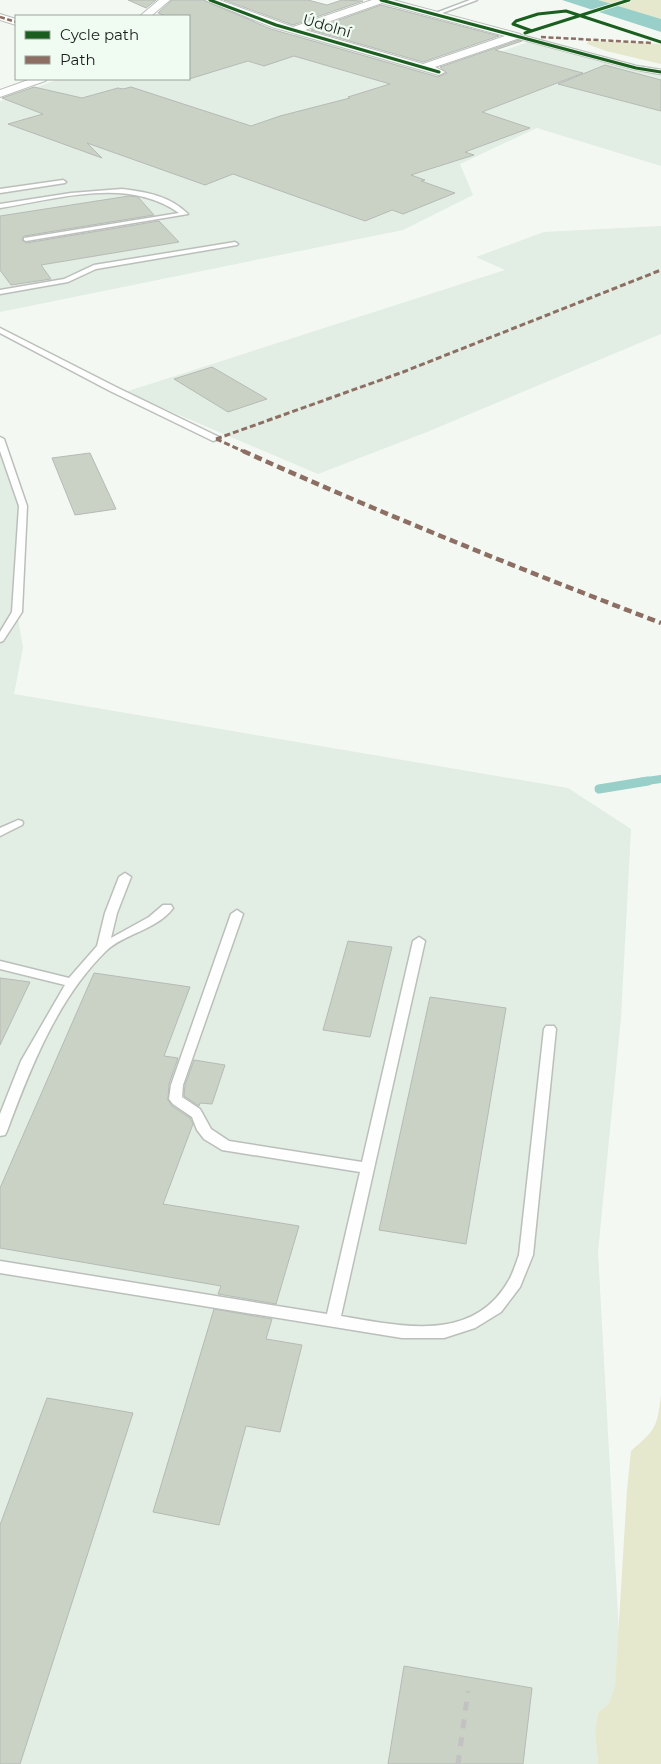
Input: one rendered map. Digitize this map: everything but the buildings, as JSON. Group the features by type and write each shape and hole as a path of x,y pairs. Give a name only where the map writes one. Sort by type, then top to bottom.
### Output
{"street":[{"path":"147,15 164,0"},
{"name":"Údolní","path":"210,0 294,30 439,72"},
{"path":"294,30 382,0 516,36"},
{"path":"0,18 15,22"},
{"path":"424,67 516,36"},
{"path":"0,94 39,80"}],"lane":[{"path":"435,14 475,0"},
{"path":"516,36 636,68 661,72"},
{"path":"0,191 63,182"},
{"path":"0,206 115,190 160,198 176,204 185,214 26,238"},
{"path":"0,292 66,281 94,267 235,244"},
{"path":"0,330 113,389 216,439"},
{"path":"0,439 23,506 17,612 0,639"},
{"path":"0,833 18,824"},
{"path":"103,947 111,913 125,877"},
{"path":"0,1130 27,1061 72,983 103,947 153,920 166,908"},
{"path":"237,914 177,1085 176,1099 180,1104 195,1112 201,1119 204,1130 214,1140 227,1146 368,1168"},
{"path":"333,1321 419,941"},
{"path":"0,965 72,983"},
{"path":"0,1267 402,1332 444,1332 470,1324 496,1308 516,1284 526,1255 550,1029"}],"path":[{"path":"536,10 544,12"},
{"path":"528,17 554,10"}],"shaded area":[{"path":"298,34 438,75 528,42 661,76 661,166 537,128 460,164 473,195 403,230 0,312 0,101 56,80 190,80 190,68"},
{"path":"661,226 661,334 427,432 318,474 125,392 505,270 476,257 544,232"},
{"path":"0,439 23,506 17,612 23,648 14,694 568,788 631,829 621,1018 598,1252 619,1633 615,1688 609,1703 598,1713 595,1730 598,1764 0,1764"}],"green space":[{"path":"598,0 661,0 661,19 605,3"},
{"path":"588,41 661,44 661,64 606,51 587,44"},
{"path":"661,1395 661,1764 598,1764 595,1730 598,1713 609,1703 615,1687 631,1451 646,1438 654,1427"}],"water":[{"path":"562,0 598,0 661,19 661,32"}],"waterway":[{"path":"640,782 661,779"},
{"path":"599,789 648,781"}],"railway":[{"path":"458,1764 468,1691"}],"marked path":[{"path":"0,17 15,22"},
{"path":"541,37 653,43"},
{"path":"216,439 403,372 661,270"},
{"path":"216,439 361,504 489,557 661,623"}],"cycle path":[{"path":"210,0 276,25 439,72"},
{"path":"381,0 636,68 661,72"},
{"path":"525,33 629,0"},
{"path":"532,31 513,24 516,21 538,14 566,11 661,42"}]}
